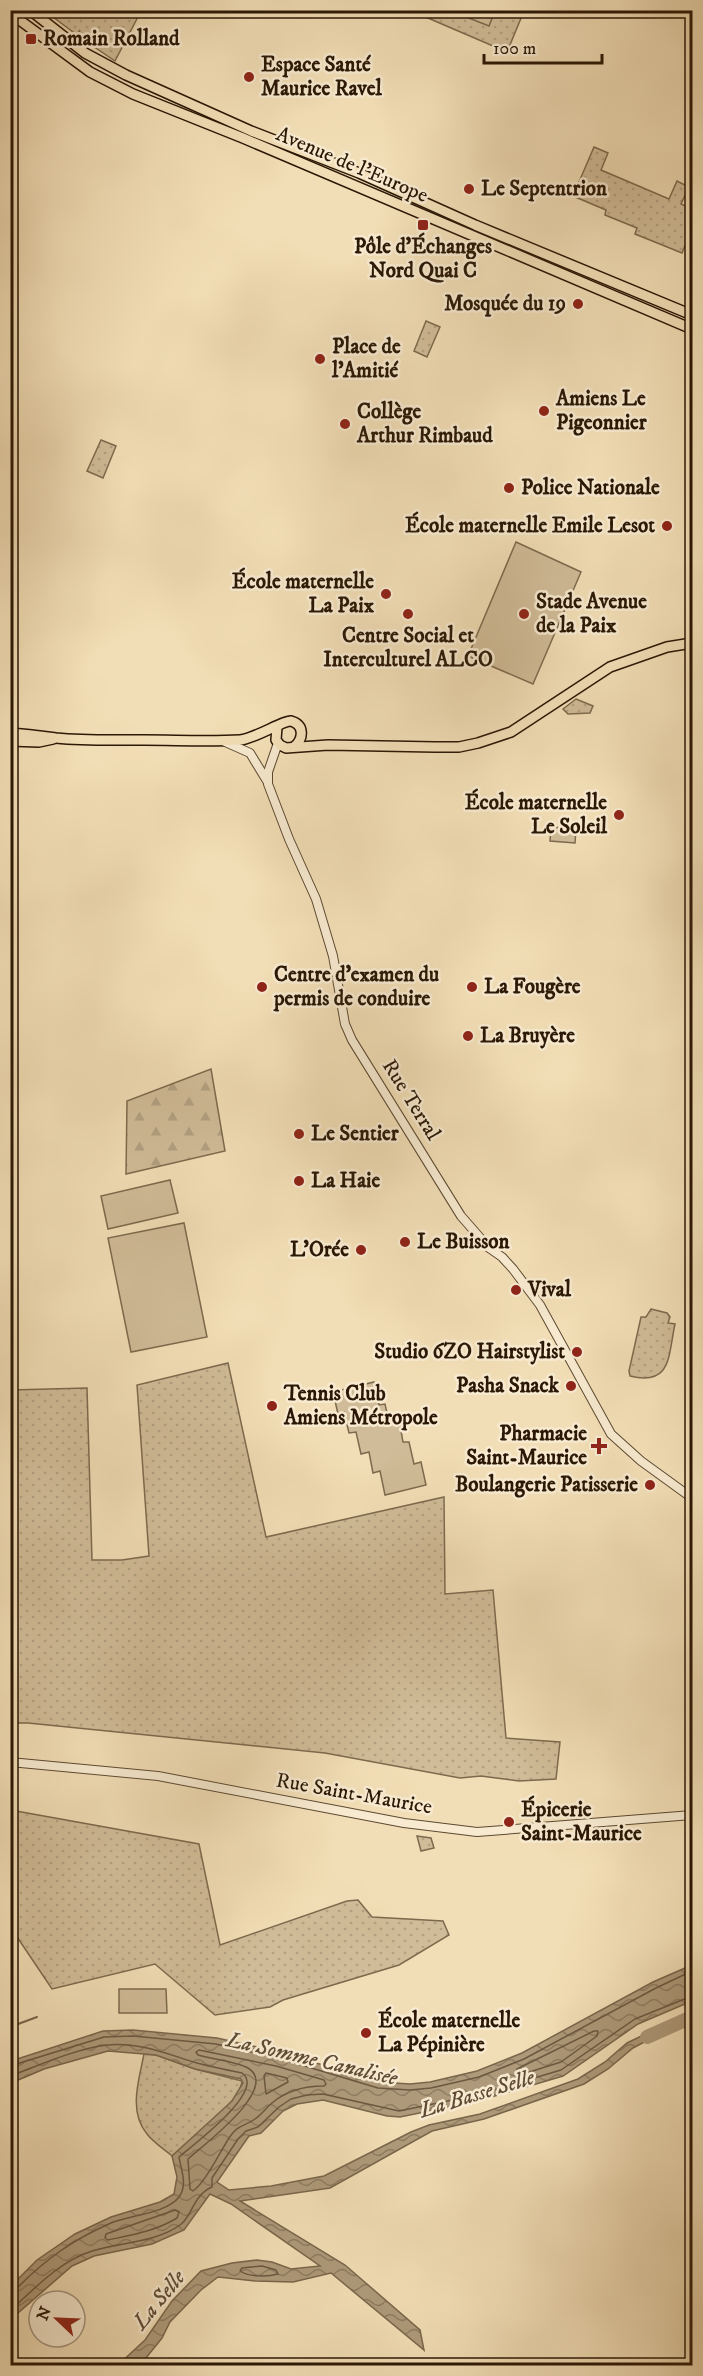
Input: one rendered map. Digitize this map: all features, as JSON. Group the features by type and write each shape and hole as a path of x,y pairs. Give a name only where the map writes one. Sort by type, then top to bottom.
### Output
{"main road":[{"name":"Avenue de l'Europe","path":"30,10 85,53 126,75 251,131 367,176 475,225 693,315"},
{"name":"Avenue de l'Europe","path":"10,13 90,72 136,95 693,329"},
{"path":"254,736 292,747 328,745 459,747 478,743 512,732 610,667 667,647 693,643"},
{"path":"10,733 57,738 221,741 244,740 290,721 297,724 302,732 328,745"},
{"path":"277,727 277,742"},
{"path":"292,747 301,739 302,732"},
{"path":"10,741 39,742 57,738"}],"street":[{"name":"Rue Terral","path":"221,741 250,753 268,784 289,839 316,899 333,956 345,1024 352,1040 461,1216 489,1248 502,1257 519,1276 540,1305 611,1434 629,1451 693,1498"},
{"path":"268,784 268,772 277,742"},
{"path":"272,761 292,747"},
{"name":"Rue Saint-Maurice","path":"10,1762 158,1776 404,1823 477,1832 693,1815"}],"green space":[{"path":"415,10 524,11 507,52 414,12"},
{"path":"45,11 141,11 115,61 78,36 80,30 77,35"},
{"path":"451,11 495,11 489,26"},
{"path":"594,147 608,153 601,170 669,199 677,181 689,187 681,204 692,209 692,228 682,253 635,234 637,228 605,215 606,210 573,196"},
{"path":"426,321 440,327 427,357 414,351"},
{"path":"101,440 116,446 103,478 87,471"},
{"name":"Stade Avenue de la Paix","path":"516,542 581,572 533,684 468,656"},
{"path":"576,699 593,706 590,713 568,714 563,709"},
{"path":"551,827 576,829 575,843 550,841"},
{"path":"211,1069 225,1151 126,1174 127,1101"},
{"path":"170,1180 178,1213 108,1229 101,1196"},
{"path":"184,1223 207,1337 131,1352 108,1238"},
{"path":"651,1309 667,1313 670,1317 668,1323 675,1324 669,1357 666,1366 654,1377 630,1376 629,1371 641,1317 646,1317"},
{"path":"228,1363 266,1537 444,1497 445,1594 493,1590 506,1738 560,1742 556,1779 519,1781 481,1776 460,1778 325,1753 11,1723 11,1390 87,1388 92,1560 122,1560 149,1556 137,1385"},
{"path":"374,1382 379,1405 385,1404 389,1422 399,1420 403,1442 409,1442 414,1464 421,1462 426,1485 385,1495 380,1471 373,1473 369,1452 361,1454 356,1432 349,1433 344,1412 338,1414 333,1392"},
{"path":"16,1811 199,1844 220,1945 347,1901 358,1900 372,1917 443,1921 449,1935 399,1965 283,2000 270,2007 215,2015 155,1964 52,1989 11,1928 10,1812"},
{"path":"417,1836 431,1838 434,1848 421,1851"},
{"path":"119,1989 166,1989 167,2013 119,2013"},
{"path":"144,2054 156,2055 195,2069 242,2081 233,2100 223,2111 172,2156 147,2134 138,2115 136,2095"}],"water":[{"path":"692,1965 692,2001 638,2024 563,2076 478,2101 400,2117 387,2116 323,2100 297,2104 283,2111 261,2133 249,2136 217,2182 229,2190 271,2186 324,2176 429,2125 480,2114 578,2079 605,2062 627,2043 662,2026 665,2031 633,2048 608,2069 584,2084 484,2119 432,2131 330,2188 240,2201 345,2265 420,2330 424,2350 331,2273 293,2282 218,2277 201,2290 170,2322 162,2338 142,2363 118,2365 145,2340 172,2301 201,2271 232,2263 257,2260 272,2262 291,2269 320,2266 231,2204 210,2194 184,2230 152,2244 94,2256 72,2266 46,2289 27,2289 27,2305 11,2319 11,2286 37,2260 75,2234 111,2217 160,2202 174,2194 177,2177 172,2156 232,2101 243,2083 241,2079 195,2069 156,2055 108,2051 44,2069 11,2083 11,2061 103,2031 133,2030 217,2038 280,2052 379,2082 410,2084 430,2082 477,2071 522,2053 653,1982"},
{"path":"692,2012 692,2020 669,2029 666,2024"}],"waterway":[{"path":"10,2027 37,2017"},
{"name":"La Basse Selle","path":"647,2037 692,2017"}],"place":[{"name":"Romain Rolland","path":"31,39"},
{"name":"Espace Santé Maurice Ravel","path":"249,77"},
{"name":"Le Septentrion","path":"469,189"},
{"name":"Pôle d'Échanges Nord Quai C","path":"423,225"},
{"name":"Mosquée du 19","path":"578,304"},
{"name":"Place de l'Amitié","path":"320,359"},
{"name":"Amiens Le Pigeonnier","path":"544,411"},
{"name":"Collège Arthur Rimbaud","path":"345,424"},
{"name":"Police Nationale","path":"509,488"},
{"name":"École maternelle Emile Lesot","path":"667,526"},
{"name":"École maternelle La Paix","path":"386,594"},
{"name":"Centre Social et Interculturel ALCO","path":"408,614"},
{"name":"Stade Avenue de la Paix","path":"524,614"},
{"name":"École maternelle Le Soleil","path":"619,815"},
{"name":"Centre d'examen du permis de conduire","path":"262,987"},
{"name":"La Fougère","path":"472,987"},
{"name":"La Bruyère","path":"468,1036"},
{"name":"Le Sentier","path":"299,1134"},
{"name":"La Haie","path":"299,1181"},
{"name":"Le Buisson","path":"405,1242"},
{"name":"L'Orée","path":"361,1250"},
{"name":"Vival","path":"516,1290"},
{"name":"Studio 6ZO Hairstylist","path":"577,1352"},
{"name":"Pasha Snack","path":"571,1386"},
{"name":"Tennis Club Amiens Métropole","path":"272,1406"},
{"name":"Pharmacie Saint-Maurice","path":"599,1446"},
{"name":"Boulangerie Patisserie","path":"650,1485"},
{"name":"Épicerie Saint-Maurice","path":"509,1822"},
{"name":"École maternelle La Pépinière","path":"366,2033"}],"water label":[{"name":"La Somme Canalisée","path":"312,2059"},
{"name":"La Selle","path":"159,2300"}]}
